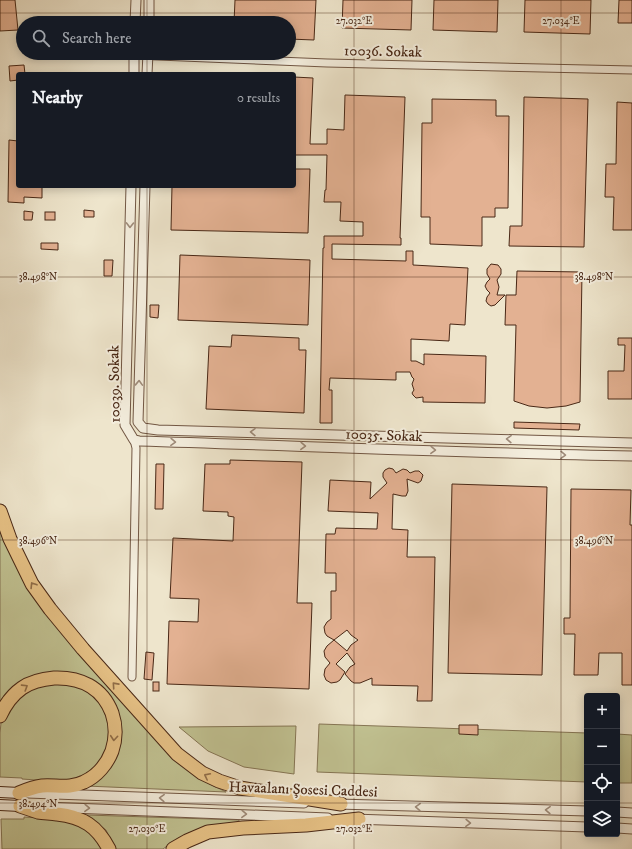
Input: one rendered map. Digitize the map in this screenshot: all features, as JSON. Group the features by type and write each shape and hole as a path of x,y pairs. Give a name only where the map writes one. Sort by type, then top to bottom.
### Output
{"highway":[{"path":"0,511 10,539 32,584 50,609 83,649 177,754 202,773 240,788 341,804"},
{"path":"0,716 4,706 14,694 22,688 32,682 62,678 80,681 91,686 108,704 114,720 114,745 104,767 96,774 84,782 70,786 42,786 19,792"},
{"path":"20,806 39,812 74,817 86,822 97,830 109,849"},
{"path":"173,849 208,832 306,825 359,819"}],"main road":[{"path":"0,792 19,792"},
{"path":"0,806 20,806"}],"street":[{"path":"135,16 136,0"},
{"path":"149,0 149,16"},
{"path":"134,60 134,72"},
{"path":"147,72 148,60"},
{"name":"10036. Sokak","path":"267,60 327,63 632,70"},
{"name":"10039. Sokak","path":"131,188 126,425 134,440 136,448 132,677"},
{"name":"10039. Sokak","path":"138,422 145,188"},
{"name":"10035. Sokak","path":"138,422 144,428 158,430 632,443"},
{"name":"10035. Sokak","path":"134,440 525,454 632,456"},
{"name":"Havaalanı Şosesi Caddesi","path":"19,792 209,800 584,812"},
{"name":"Havaalanı Şosesi Caddesi","path":"20,806 584,827"},
{"path":"620,812 632,813"},
{"path":"620,828 632,829"}],"green space":[{"path":"0,530 24,582 36,601 60,631 202,780 226,792 86,786 121,732 81,676 12,688 0,701"},
{"path":"63,684 72,685 84,690 99,703 104,712 108,721 109,731 106,750 101,759 86,774 73,779 44,781 0,777 1,723 7,711 23,693 35,688"},
{"path":"319,724 584,733 584,782 317,772"},
{"path":"296,726 294,774 244,767 208,751 179,727"},
{"path":"620,734 632,735 632,783 620,783"},
{"path":"87,815 239,820 239,822 196,830 178,838 163,849 115,849 106,830"},
{"path":"24,817 68,820 91,832 103,849 2,849 1,819 24,819"}],"building":[{"path":"0,0 15,0 16,30 0,31"},
{"path":"235,0 316,0 314,40 296,39 296,16 234,16"},
{"path":"343,0 412,0 411,30 342,28"},
{"path":"434,0 498,0 497,32 433,30"},
{"path":"525,0 591,0 590,34 524,32"},
{"path":"619,0 632,0 632,23 618,23"},
{"path":"24,65 25,72 16,72 16,80 10,81 9,66"},
{"path":"296,77 313,78 310,144 327,144 327,129 344,130 345,95 405,97 401,245 332,244 332,259 406,261 406,251 413,251 413,265 468,268 465,325 450,324 449,341 411,339 411,361 416,361 424,365 424,354 486,356 485,403 423,402 423,397 416,398 412,393 414,390 412,384 414,379 410,372 396,372 396,380 330,378 329,390 332,390 332,423 320,423 324,236 363,236 363,222 340,221 341,202 324,202 326,190 327,155 296,155"},
{"path":"524,97 588,99 584,247 509,246 510,226 522,226"},
{"path":"432,99 496,100 496,116 509,116 508,208 495,208 495,217 482,217 482,246 430,244 430,217 421,217 422,123 432,123"},
{"path":"617,102 632,103 632,230 613,230 614,197 605,197 606,164 616,164"},
{"path":"9,140 16,141 16,188 42,188 42,198 24,197 24,203 8,202"},
{"path":"296,169 310,169 308,233 171,230 172,188 296,188"},
{"path":"84,210 94,211 94,217 84,217"},
{"path":"24,211 33,212 32,220 24,220"},
{"path":"45,212 55,212 55,220 45,220"},
{"path":"41,243 58,243 58,250 41,249"},
{"path":"180,255 310,260 308,325 178,320"},
{"path":"104,260 113,260 112,276 104,276"},
{"path":"491,264 498,265 501,269 501,274 497,280 499,287 497,295 505,295 495,305 491,306 486,301 490,293 485,286 490,279 487,274 487,269"},
{"path":"517,271 582,272 580,402 566,406 547,408 529,406 514,401 516,325 505,325 506,295 516,295"},
{"path":"150,305 159,305 158,318 150,317"},
{"path":"232,335 299,338 299,350 306,350 304,413 206,409 209,346 231,347"},
{"path":"618,338 632,338 632,399 608,399 608,371 624,371 625,345 618,345"},
{"path":"514,422 580,424 579,430 514,428"},
{"path":"230,460 302,462 297,603 312,603 309,689 167,684 169,621 198,622 199,599 170,598 173,538 233,541 234,517 228,516 228,512 203,511 205,464 230,464"},
{"path":"156,464 164,464 163,509 155,509"},
{"path":"389,468 393,469 396,473 403,469 410,473 419,471 423,475 421,481 418,483 407,479 408,491 406,496 393,494 392,529 408,530 407,557 435,557 432,701 417,701 418,686 372,685 372,678 360,683 354,683 345,674 350,667 355,664 347,653 336,664 345,672 340,680 331,683 326,680 324,675 325,669 330,663 325,657 324,651 334,640 327,636 324,627 331,619 331,591 336,591 336,573 325,573 326,534 335,534 336,528 377,529 378,513 328,511 330,480 371,482 370,499 387,483 383,477 385,470","holes":["347,630 358,640 351,645 347,651 334,640"]},
{"path":"452,484 547,487 542,675 448,673"},
{"path":"571,489 631,490 632,685 622,685 622,653 599,653 598,675 574,675 575,634 564,634 564,618 570,618"},
{"path":"146,652 154,653 152,680 144,679"},
{"path":"153,682 159,682 159,691 153,691"},
{"path":"459,725 478,725 478,735 459,734"}]}
